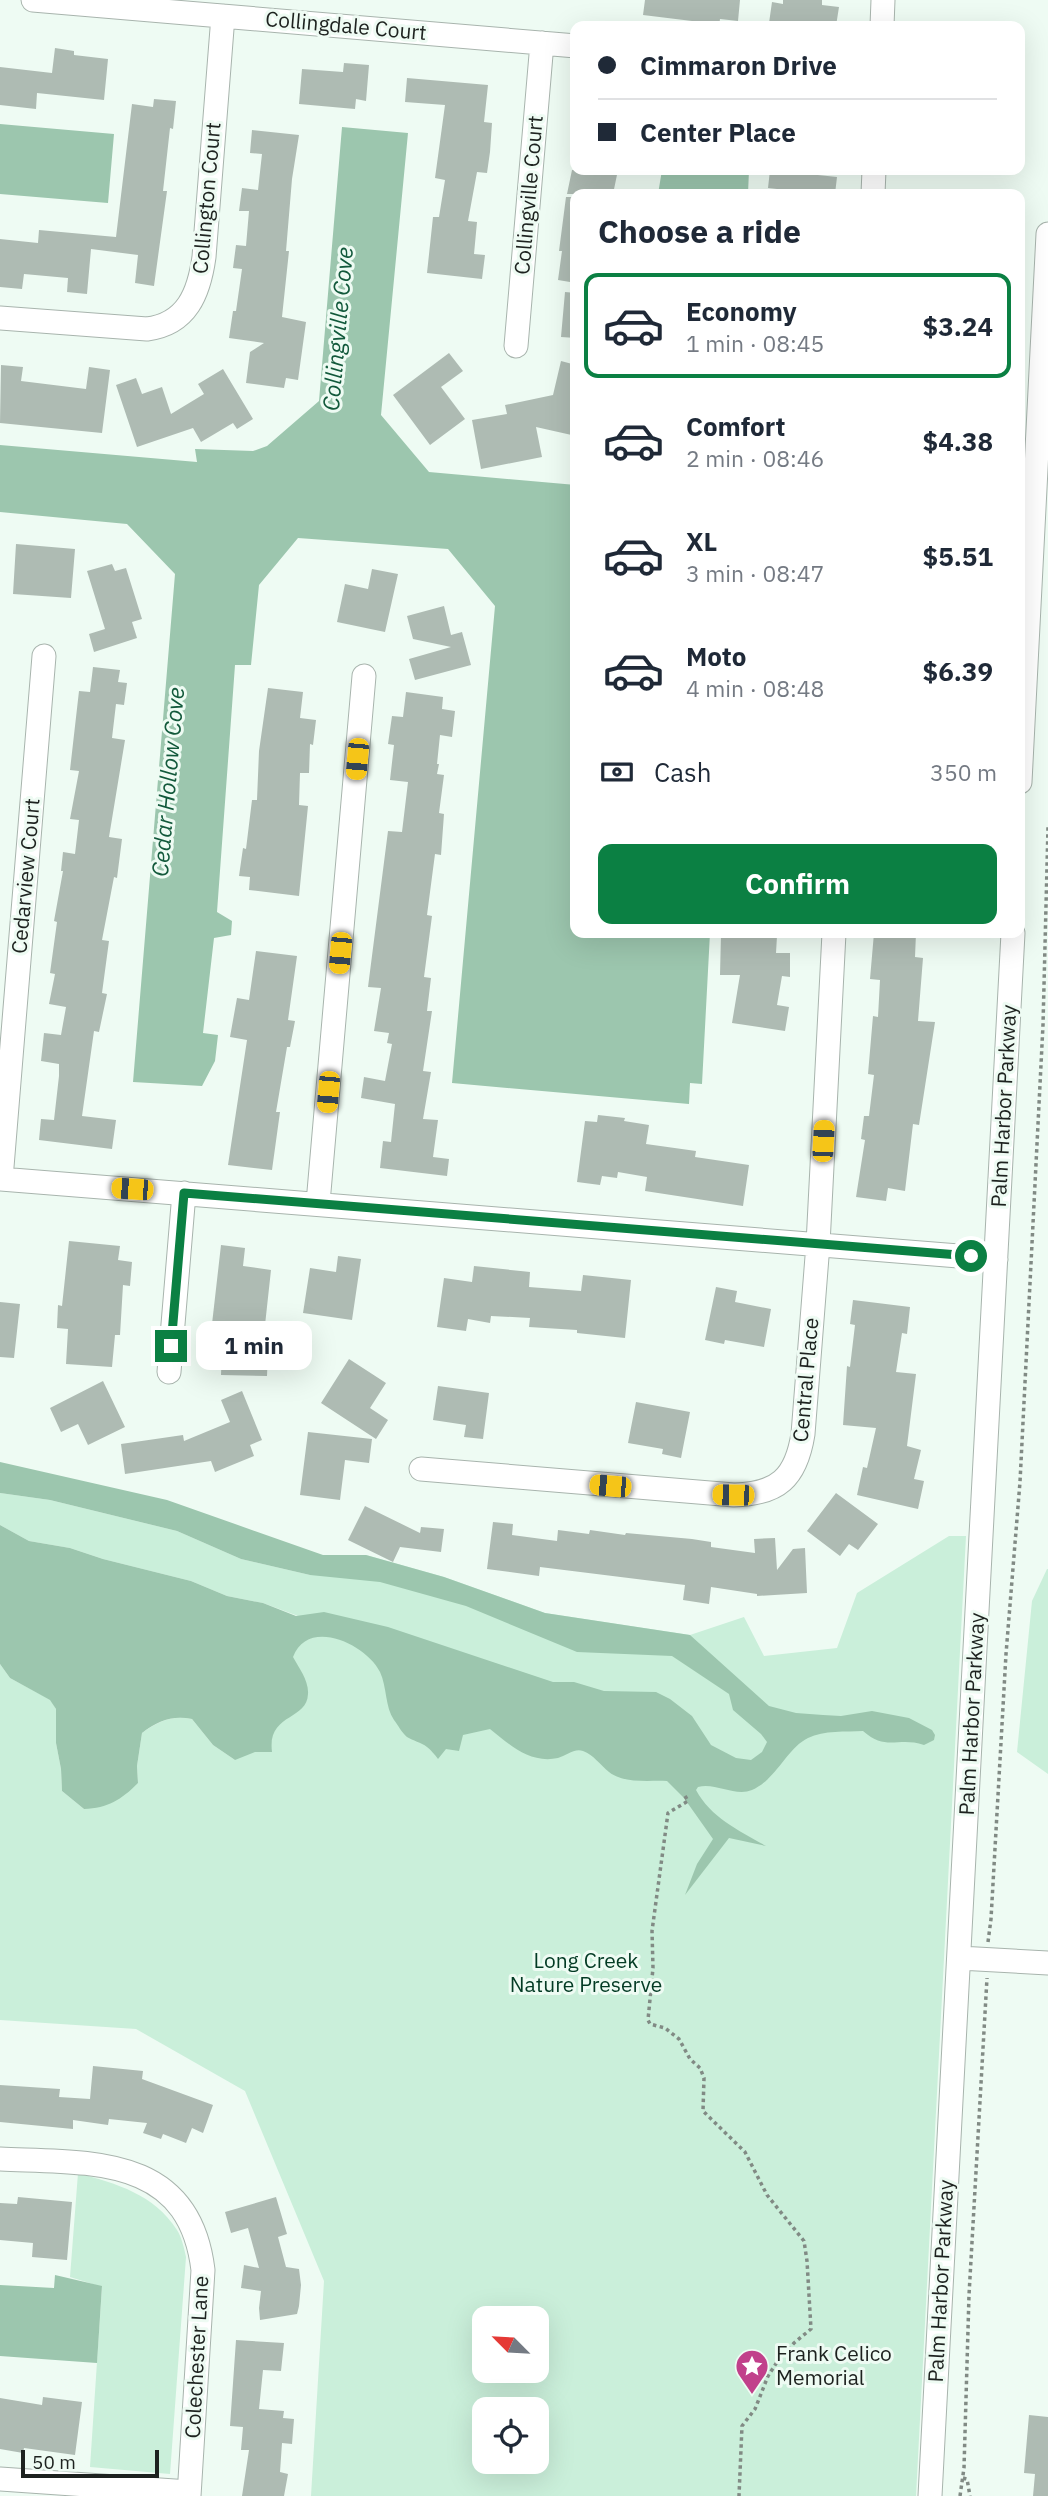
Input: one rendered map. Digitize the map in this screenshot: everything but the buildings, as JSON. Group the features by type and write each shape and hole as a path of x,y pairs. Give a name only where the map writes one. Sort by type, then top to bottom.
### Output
{"street":[{"name":"Collingdale Court","path":"33,0 570,45"},
{"path":"882,21 883,0"},
{"name":"Collington Court","path":"0,318 147,329 167,325 183,315 195,295 202,270 223,16"},
{"name":"Collingville Court","path":"516,346 542,43"},
{"path":"1025,684 1048,234"},
{"name":"Cedarview Court","path":"0,1179 44,656"},
{"path":"318,1203 365,676"},
{"name":"Central Place","path":"421,1469 718,1495 755,1494 782,1482 795,1465 801,1446 818,1244 834,938"},
{"name":"Palm Harbor Parkway","path":"930,2496 1013,938"},
{"path":"0,1179 996,1259"},
{"path":"169,1372 184,1193"},
{"path":"959,1958 1048,1963"},
{"name":"Colechester Lane","path":"0,2159 92,2165 134,2173 163,2189 184,2213 198,2241 203,2270 189,2494"},
{"path":"0,2479 189,2494"}],"path":[{"path":"988,1939 1020,1482 1043,1025 1048,827"},
{"path":"685,1796 688,1801 668,1813 652,1931 653,1968 648,2020 650,2024 665,2028 679,2039 690,2059 700,2068 704,2078 703,2111 745,2152 767,2195 799,2234 806,2249 811,2329 793,2343 777,2362 754,2409 741,2426 739,2496"},
{"path":"960,2496 987,1980"},
{"path":"962,2478 967,2479 970,2496"}],"green space":[{"name":"Long Creek Nature Preserve","path":"0,1493 50,1500 177,1531 241,1559 310,1575 366,1555 444,1577 545,1613 690,1635 744,1617 764,1656 837,1648 857,1593 949,1536 966,1536 916,2496 311,2496 324,2281 245,2091 136,2029 0,2020 0,1664 10,1678 51,1700 56,1709 56,1743 62,1791 84,1809 138,1783 137,1766 142,1733 166,1720 192,1719 213,1745 235,1760 298,1616 263,1603 227,1596 191,1581 70,1548 29,1541 0,1525"},
{"path":"1047,1569 1048,1774 1017,1752 1032,1601"},
{"path":"78,2173 107,2181 146,2199 168,2218 183,2243 186,2257 170,2474 90,2467 102,2287 70,2277"}],"water":[{"path":"0,124 114,134 108,203 0,194"},
{"path":"342,127 408,133 381,415 429,472 570,484 570,938 710,938 702,1084 690,1083 689,1104 452,1083 495,606 448,549 298,538 259,585 251,665 235,665 217,912 232,921 231,935 214,938 203,1033 218,1035 215,1061 202,1086 133,1082 175,574 127,524 0,512 0,445 197,462 195,449 253,451 267,446 319,401"},
{"path":"661,175 749,175 748,189 659,189"},
{"path":"0,1462 167,1500 323,1555 366,1555 444,1577 545,1613 690,1635 769,1706 796,1713 841,1716 872,1711 909,1718 932,1730 934,1740 924,1745 879,1741 863,1731 821,1734 800,1743 768,1779 752,1790 739,1792 711,1786 698,1787 696,1790 702,1800 718,1816 766,1846 729,1838 685,1895 697,1864 713,1839 684,1798 667,1781 637,1781 615,1776 580,1750 558,1758 529,1756 490,1729 463,1735 459,1751 446,1749 438,1759 425,1745 407,1737 394,1720 380,1672 373,1662 350,1644 323,1637 300,1645 293,1657 305,1679 308,1694 301,1709 275,1730 272,1752 255,1752 235,1760 213,1745 192,1719 166,1720 142,1733 137,1766 138,1783 114,1802 84,1809 62,1791 56,1743 56,1709 50,1700 10,1678 0,1664 0,1525 29,1541 70,1548 191,1581 227,1596 263,1603 296,1616 324,1612 388,1627 553,1682 574,1682 604,1691 656,1692 692,1716 711,1745 736,1758 751,1760 762,1752 767,1742 733,1710 729,1694 672,1656 577,1652 466,1606 380,1582 310,1575 241,1559 177,1531 50,1500 0,1493"},
{"path":"55,2275 102,2286 97,2363 0,2356 0,2285 54,2288"}],"place":[{"name":"Frank Celico Memorial","path":"752,2396"}],"route":[{"path":"171,1346 184,1193 971,1256"}],"water label":[{"name":"Collingville Cove","path":"338,329"},
{"name":"Cedar Hollow Cove","path":"168,782"}]}
